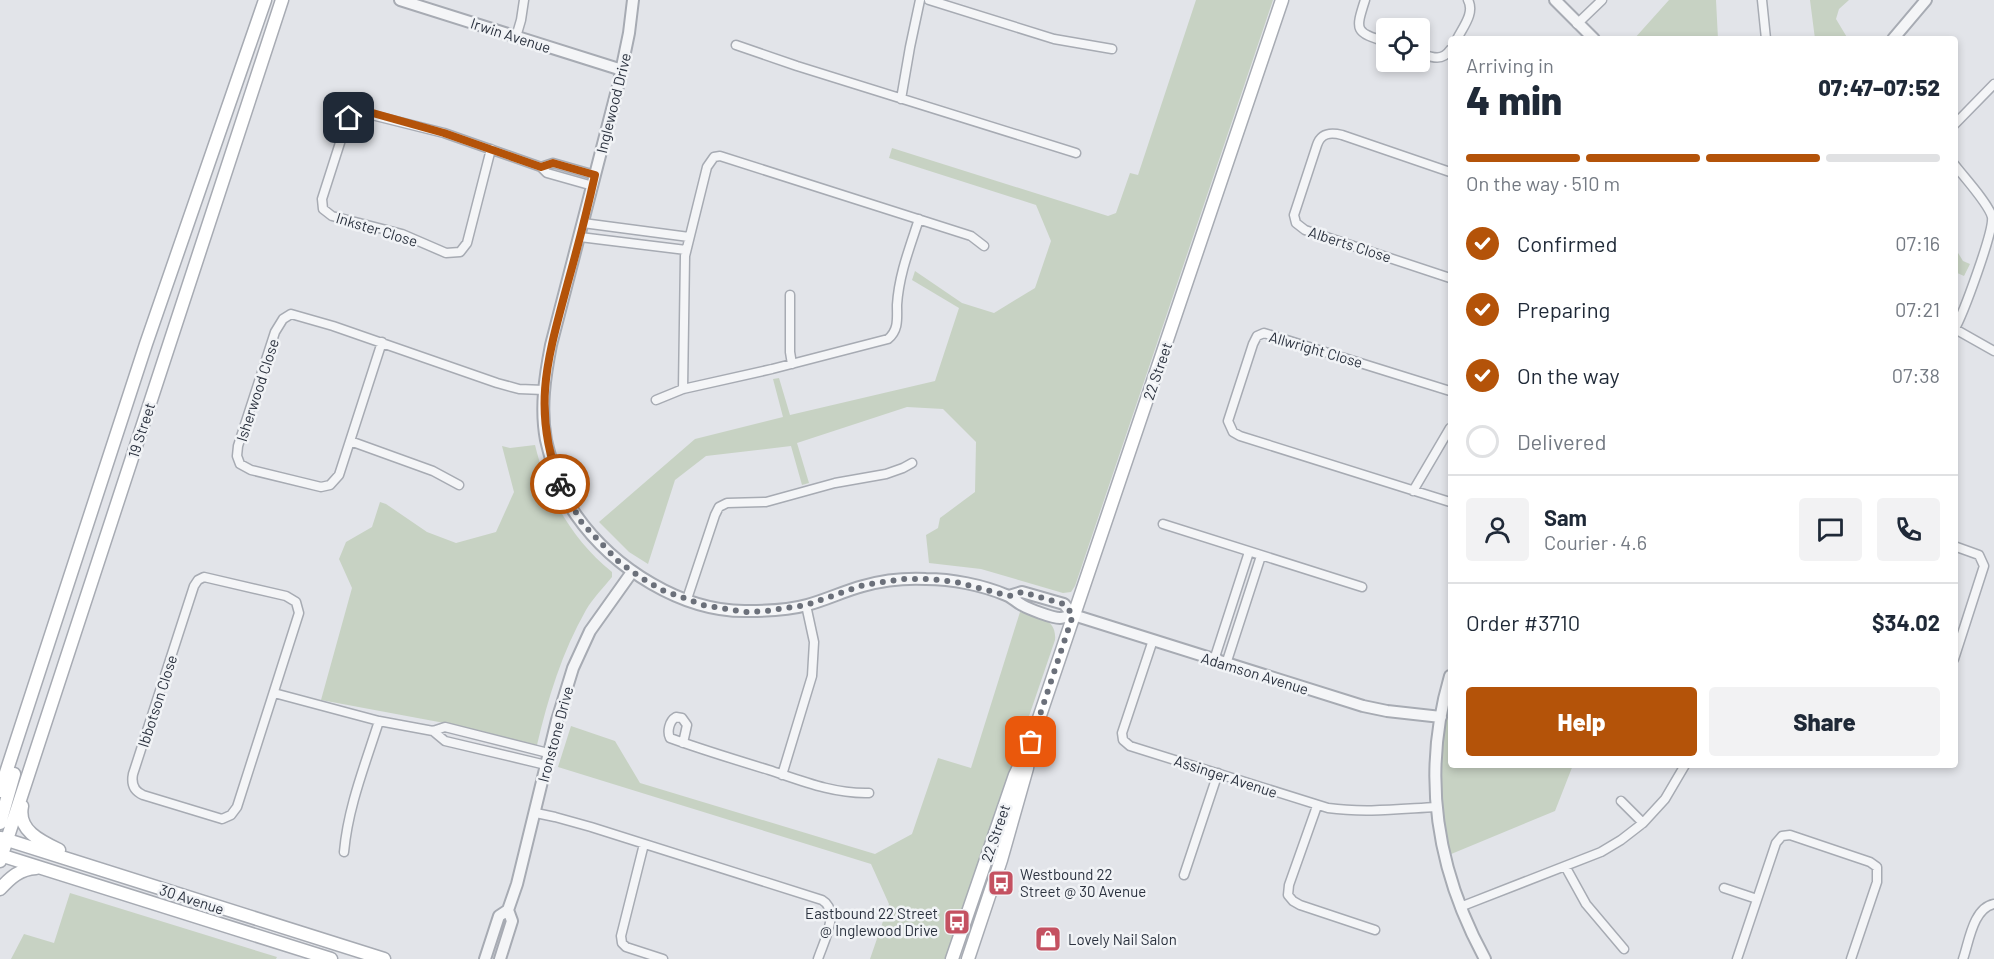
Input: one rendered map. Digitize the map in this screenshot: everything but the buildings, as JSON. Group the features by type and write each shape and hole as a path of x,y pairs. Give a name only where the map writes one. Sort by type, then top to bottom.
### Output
{"main road":[{"name":"19 Street","path":"0,791 142,355 265,0"},
{"name":"19 Street","path":"0,856 282,0"},
{"name":"22 Street","path":"952,959 1015,775 1031,742 1282,0"},
{"path":"0,823 63,600"},
{"name":"22 Street","path":"968,959 1001,861 1027,768 1031,742"},
{"path":"30,766 21,812 23,823 31,834 41,841 92,867"},
{"name":"30 Avenue","path":"4,839 384,959"},
{"name":"30 Avenue","path":"0,856 331,959"},
{"path":"0,889 14,875 27,868 40,867"}],"street":[{"name":"Irwin Avenue","path":"400,0 622,70"},
{"path":"516,36 524,0"},
{"name":"Inglewood Drive","path":"633,0 622,70 551,345 544,390 546,438 552,464 562,490 582,523 611,554 632,572 662,590 721,609 745,612 806,605 864,585 903,579 956,582 1009,596 1030,608 1059,618 1073,615"},
{"path":"902,99 920,0"},
{"path":"929,0 1054,39 1112,49"},
{"path":"1365,0 1358,20 1359,28 1365,34 1376,38"},
{"path":"1458,36 1470,13 1468,0"},
{"path":"1555,0 1591,36"},
{"path":"1577,24 1602,0"},
{"path":"1762,0 1766,36"},
{"path":"1896,36 1926,0"},
{"path":"736,45 1076,153"},
{"path":"1430,56 1439,58 1448,54"},
{"path":"1958,121 1994,84"},
{"name":"Inkster Close","path":"491,149 467,243 460,252 446,252 402,234 328,214 323,209 322,199 346,124 356,112 369,112 427,128 491,149 541,167 547,173 592,186"},
{"name":"Alberts Close","path":"1448,171 1342,135 1327,134 1318,140 1294,215 1296,223 1305,230 1448,277"},
{"path":"683,389 686,250 707,168 714,157 720,156 972,236 984,246"},
{"name":"Inkster Close","path":"541,167 553,163 595,175"},
{"path":"1958,169 1992,218 1991,229 1977,273 1958,322"},
{"path":"656,400 683,389 792,364 885,340 894,335 897,328 898,293 902,269 919,219"},
{"path":"583,223 689,237"},
{"path":"580,237 686,250"},
{"path":"790,295 792,364"},
{"name":"Isherwood Close","path":"382,342 337,479 325,486 247,468 240,464 237,456 238,446 275,332 288,315 296,315 382,342 508,387 544,390"},
{"path":"1958,332 1994,351"},
{"name":"Allwright Close","path":"1448,389 1269,333 1260,334 1253,344 1228,417 1233,432 1249,439 1448,501"},
{"path":"1413,491 1448,431"},
{"path":"350,441 433,471 459,485"},
{"path":"687,599 715,515 723,505 732,502 766,502 785,498 836,483 886,474 912,463"},
{"path":"1163,524 1362,587"},
{"path":"1958,547 1979,555 1984,566 1958,647"},
{"path":"1214,660 1249,552"},
{"path":"1226,663 1261,555"},
{"name":"Ironstone Drive","path":"485,959 499,916 508,910 517,884 563,697 581,648 598,617 632,572"},
{"name":"Ibbotson Close","path":"208,578 286,596 296,602 299,613 274,693 237,807 227,818 218,818 143,795 136,790 132,784 133,774 194,586 198,580 208,578"},
{"path":"782,775 812,676 813,642 806,605"},
{"name":"Adamson Avenue","path":"1073,615 1363,706 1441,717"},
{"name":"Assinger Avenue","path":"1153,640 1122,733 1123,740 1130,746 1317,806 1356,812 1436,807"},
{"path":"1448,685 1441,717 1436,767 1436,807 1446,866 1460,907 1485,959"},
{"path":"274,693 379,721 433,731 445,727 548,753"},
{"path":"344,852 352,803 379,721"},
{"path":"433,731 445,741 546,765"},
{"path":"683,743 832,790 869,793"},
{"path":"1460,907 1565,867 1611,846 1643,823 1665,799 1683,768"},
{"path":"1184,875 1218,773"},
{"path":"1621,801 1643,823"},
{"path":"1317,806 1289,885 1288,895 1300,905 1375,930"},
{"path":"536,813 644,844 827,903 832,915 818,959"},
{"path":"1737,959 1776,843 1786,835 1874,864 1878,872 1877,882 1851,959"},
{"path":"644,844 621,936 622,943 626,947 663,959"},
{"path":"1565,867 1586,904 1624,949"},
{"path":"1724,888 1757,899"},
{"path":"1963,959 1980,912 1986,906 1994,904"},
{"name":"Ironstone Drive","path":"500,959 512,921 508,910"}],"green space":[{"path":"1196,0 1273,0 1075,586 1071,592 1063,593 981,569 929,563 926,535 938,528 940,518 975,492 976,442 943,409 907,407 797,443 809,483 802,485 791,446 706,456 675,480 648,564 629,552 599,522 695,439 783,417 773,379 779,378 790,415 935,381 959,308 912,280 915,271 962,303 994,313 1035,288 1051,241 1036,205 889,158 892,148 1108,216 1116,213 1130,173 1138,175"},
{"path":"1669,0 1716,0 1718,36 1637,36"},
{"path":"1810,0 1849,0 1839,9 1836,19 1846,36 1815,36"},
{"path":"1958,253 1963,261 1970,264 1964,276 1958,273"},
{"path":"535,445 546,481 563,515 584,545 612,572 612,577 586,610 570,642 551,693 537,745 455,725 321,700 352,588 339,559 346,542 372,527 380,502 427,532 456,543 496,532 514,492 502,446 510,448"},
{"path":"1020,612 1040,617 1050,623 1055,633 1055,640 946,959 870,959 889,904 871,864 558,767 571,726 615,741 640,783 875,854 912,834 938,758 971,768"},
{"path":"1448,692 1448,768 1572,768 1555,811 1444,857 1435,798"},
{"path":"70,893 277,957 276,959 11,959 24,934 54,943"}],"way so far":[{"path":"560,484 575,514 619,562 662,590 703,605 745,612 766,611 806,605 864,585 903,579 956,582 1009,596 1022,592 1064,604 1073,615 1031,742"}],"place":[{"name":"Westbound 22 Street @ 30 Avenue","path":"1001,883"},
{"name":"Eastbound 22 Street @ Inglewood Drive","path":"957,922"},
{"name":"Lovely Nail Salon","path":"1048,939"}],"route":[{"path":"349,118 356,112 369,112 444,133 541,167 553,163 595,175 545,376 546,438 552,464 560,484"}]}
